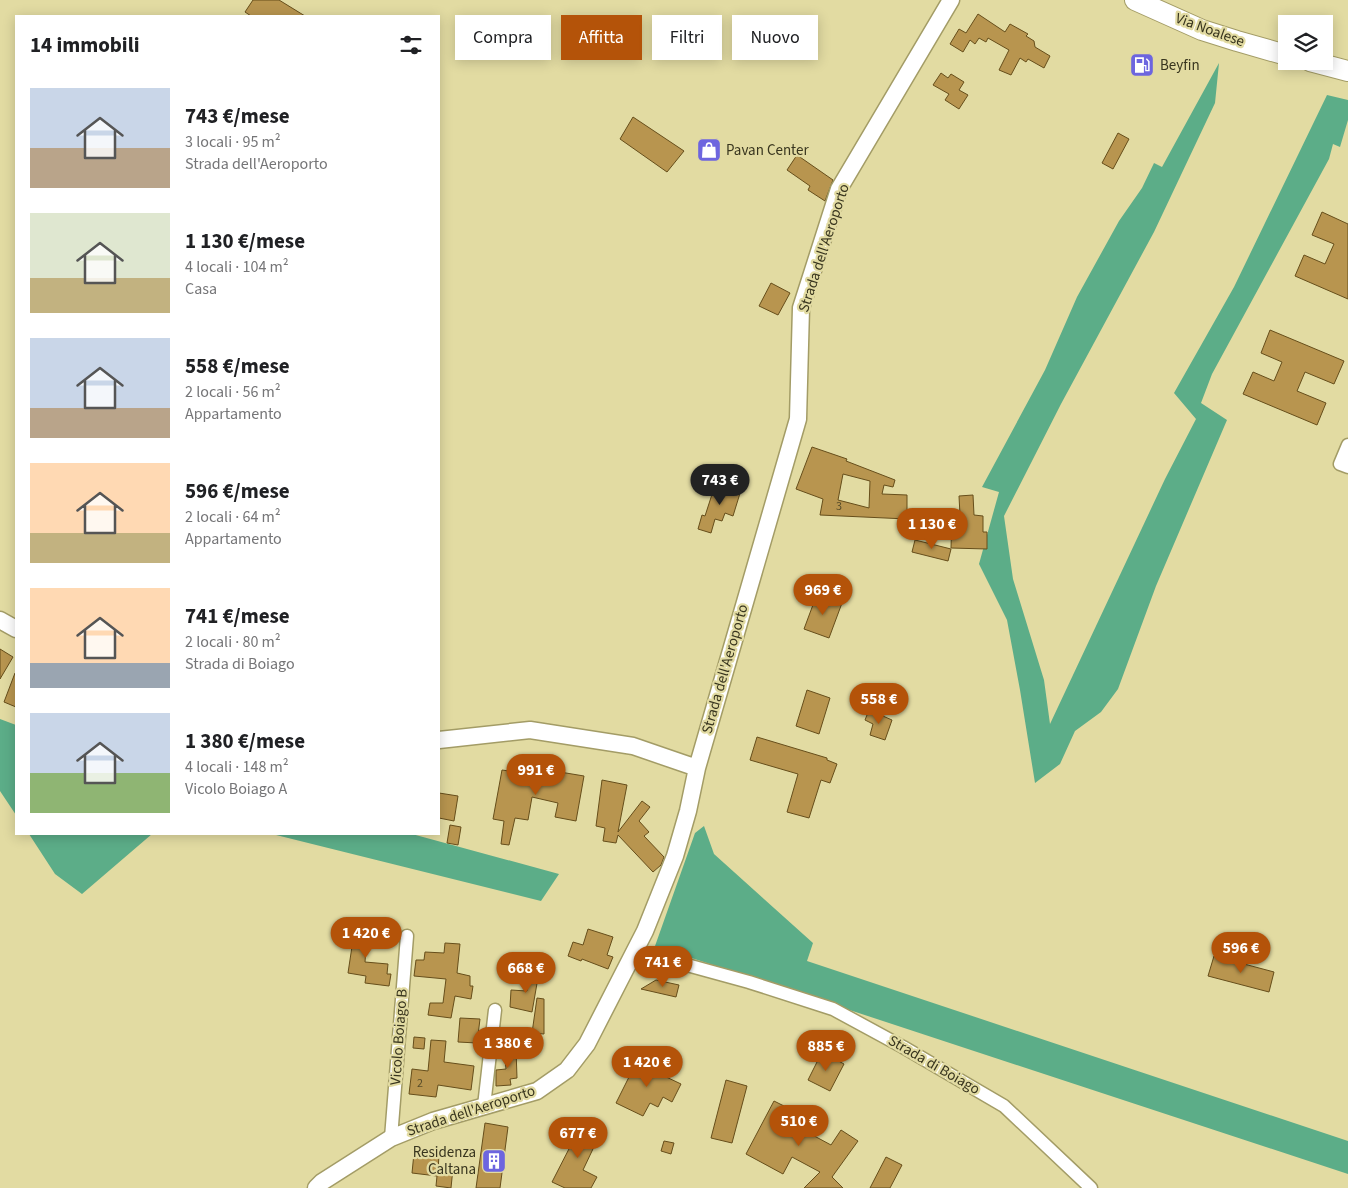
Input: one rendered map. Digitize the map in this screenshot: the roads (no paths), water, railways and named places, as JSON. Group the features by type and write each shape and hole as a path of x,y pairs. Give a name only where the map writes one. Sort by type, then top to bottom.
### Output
{"main road":[{"name":"Via Noalese","path":"1135,0 1202,30 1278,53"},
{"path":"1333,67 1348,71"}],"street":[{"name":"Strada dell'Aeroporto","path":"316,1188 322,1182 392,1138 433,1121 537,1092 567,1070 587,1044 636,951 675,856 688,811 697,768 798,419 801,308 839,189 951,0"},
{"path":"1348,445 1340,464 1348,468"},
{"path":"0,620 15,628"},
{"path":"440,740 530,730 633,746 697,768"},
{"name":"Vicolo Boiago B","path":"392,1138 407,936"},
{"name":"Strada di Boiago","path":"636,951 749,982 833,1009 1004,1106 1091,1188"},
{"path":"484,1106 495,1010"}],"place":[{"name":"Beyfin","path":"1142,65"},
{"name":"Pavan Center","path":"709,150"},
{"name":"Residenza Caltana","path":"494,1161"}]}
